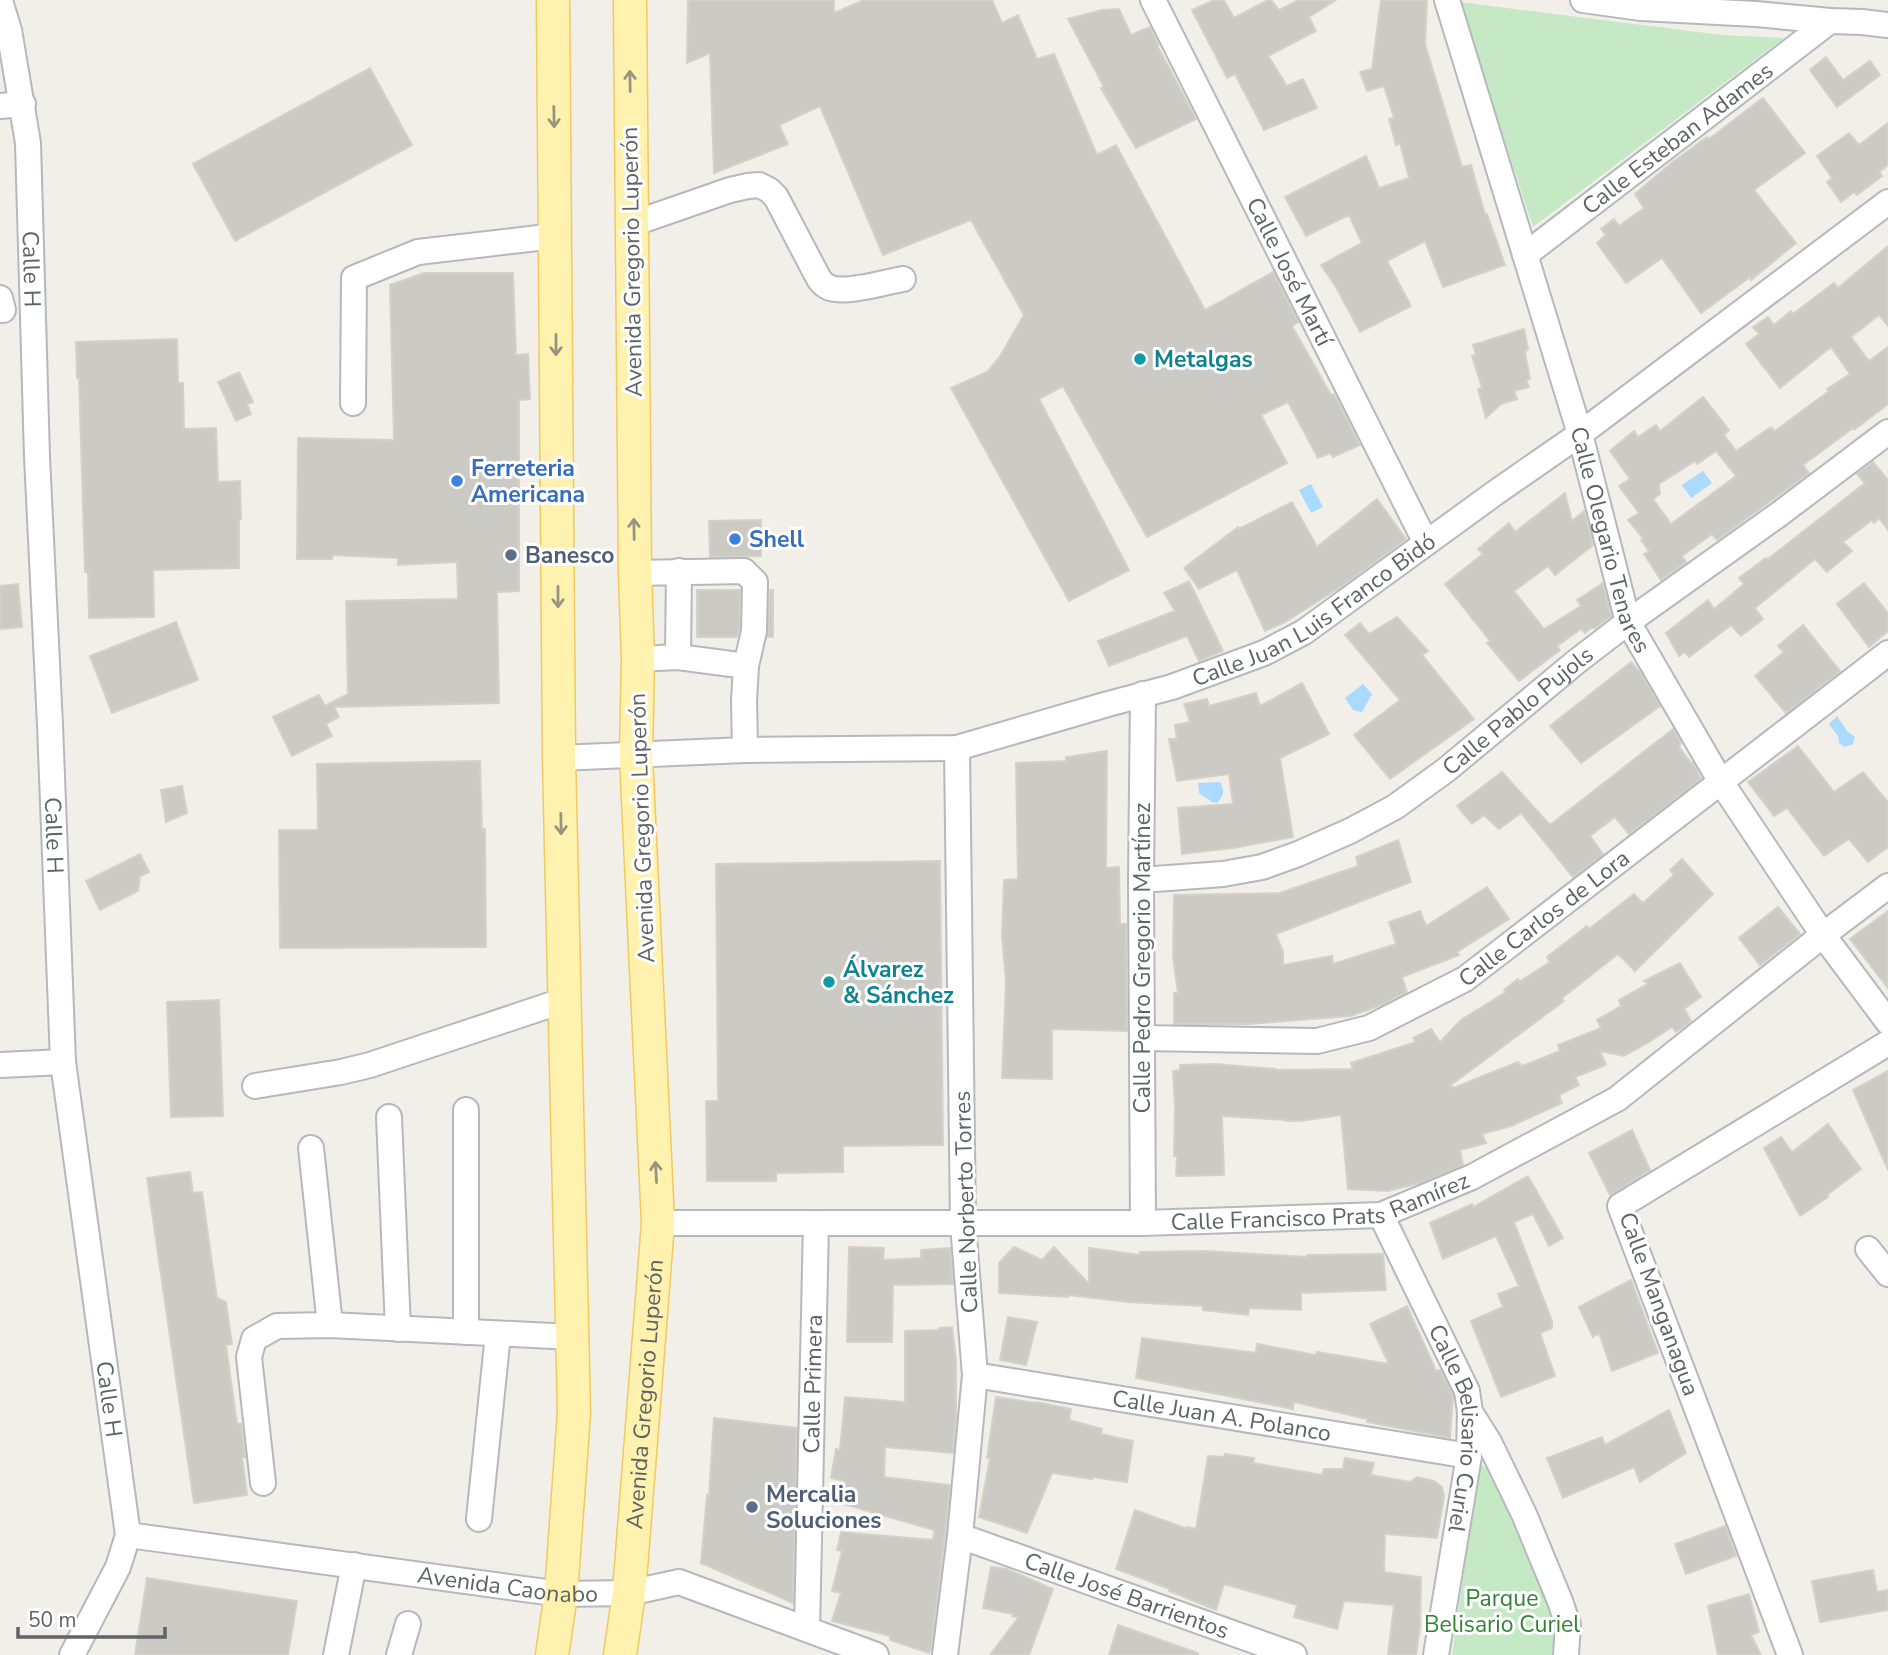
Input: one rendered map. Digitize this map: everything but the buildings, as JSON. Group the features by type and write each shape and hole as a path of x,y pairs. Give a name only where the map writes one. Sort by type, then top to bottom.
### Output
{"main road":[{"path":"548,1652 561,1594 574,1413 559,758 553,0"},
{"name":"Avenida Gregorio Luperón","path":"620,1655 629,1593 658,1223 636,756 638,659 629,0"}],"street":[{"name":"Calle José Martí","path":"1153,0 1426,543"},
{"name":"Calle Olegario Tenares","path":"1447,0 1580,434 1628,622 1721,782 1823,935 1888,1022"},
{"path":"1583,0 1641,8 1888,25"},
{"name":"Calle H","path":"0,1 9,30 11,105 28,143 37,457 63,1062 128,1535 118,1567 72,1655"},
{"name":"Calle Esteban Adames","path":"1525,255 1830,21"},
{"path":"632,224 730,190 759,185 776,197 819,279 826,286 847,289 903,279"},
{"name":"Calle Juan Luis Franco Bidó","path":"559,758 745,750 957,748 1172,687 1264,653 1304,632 1580,434 1888,202"},
{"path":"353,403 354,278 418,252 555,236"},
{"name":"Calle Pablo Pujols","path":"1141,880 1223,874 1262,867 1350,831 1395,807 1446,770 1628,622 1888,432"},
{"path":"678,657 679,571"},
{"path":"635,573 744,571 755,582 754,631 746,666 745,750"},
{"name":"Calle Carlos de Lora","path":"1142,1038 1317,1041 1369,1028 1465,979 1888,653"},
{"path":"638,659 678,657 746,666"},
{"name":"Calle Pedro Gregorio Martínez","path":"1143,694 1143,1223"},
{"name":"Calle Norberto Torres","path":"946,1655 975,1375 963,1224 957,748"},
{"name":"Calle Francisco Prats Ramírez","path":"658,1223 1143,1223 1381,1214 1472,1177 1617,1099 1888,886"},
{"path":"255,1086 370,1065 565,1000"},
{"name":"Calle Manganagua","path":"1790,1655 1620,1206 1888,1043"},
{"path":"0,1065 63,1062"},
{"path":"466,1110 466,1332"},
{"path":"389,1117 398,1329"},
{"path":"311,1148 330,1325"},
{"name":"Calle Belisario Curiel","path":"1381,1214 1467,1391 1470,1412 1469,1456 1436,1655"},
{"name":"Calle Primera","path":"807,1629 816,1224"},
{"path":"1868,1249 1888,1274"},
{"path":"263,1483 249,1357 254,1339 277,1326 330,1325 572,1337"},
{"path":"479,1519 498,1334"},
{"name":"Calle Juan A. Polanco","path":"975,1375 1469,1456"},
{"path":"1470,1412 1489,1442 1518,1502 1560,1601 1569,1625 1566,1655"},
{"name":"Avenida Caonabo","path":"128,1535 561,1594 629,1593 679,1582 865,1653"},
{"name":"Calle José Barrientos","path":"960,1536 1294,1655"},
{"path":"336,1655 354,1565"},
{"path":"399,1655 408,1624"}],"green space":[{"path":"1459,2 1722,35 1784,38 1533,227"},
{"name":"Parque Belisario Curiel","path":"1479,1465 1491,1470 1554,1620 1552,1655 1452,1655"}],"water":[{"path":"1703,471 1712,483 1691,498 1682,485"},
{"path":"1311,484 1323,507 1311,513 1299,490"},
{"path":"1363,684 1372,694 1362,712 1353,710 1345,698"},
{"path":"1837,716 1847,731 1855,737 1853,744 1845,747 1839,743 1838,736 1829,724"},
{"path":"1220,782 1223,793 1217,803 1199,793 1198,783"}],"place":[{"name":"Metalgas","path":"1140,359"},
{"name":"Ferreteria Americana","path":"457,481"},
{"name":"Shell","path":"735,539"},
{"name":"Banesco","path":"511,555"},
{"name":"Álvarez & Sánchez","path":"829,982"},
{"name":"Mercalia Soluciones","path":"752,1507"}]}
